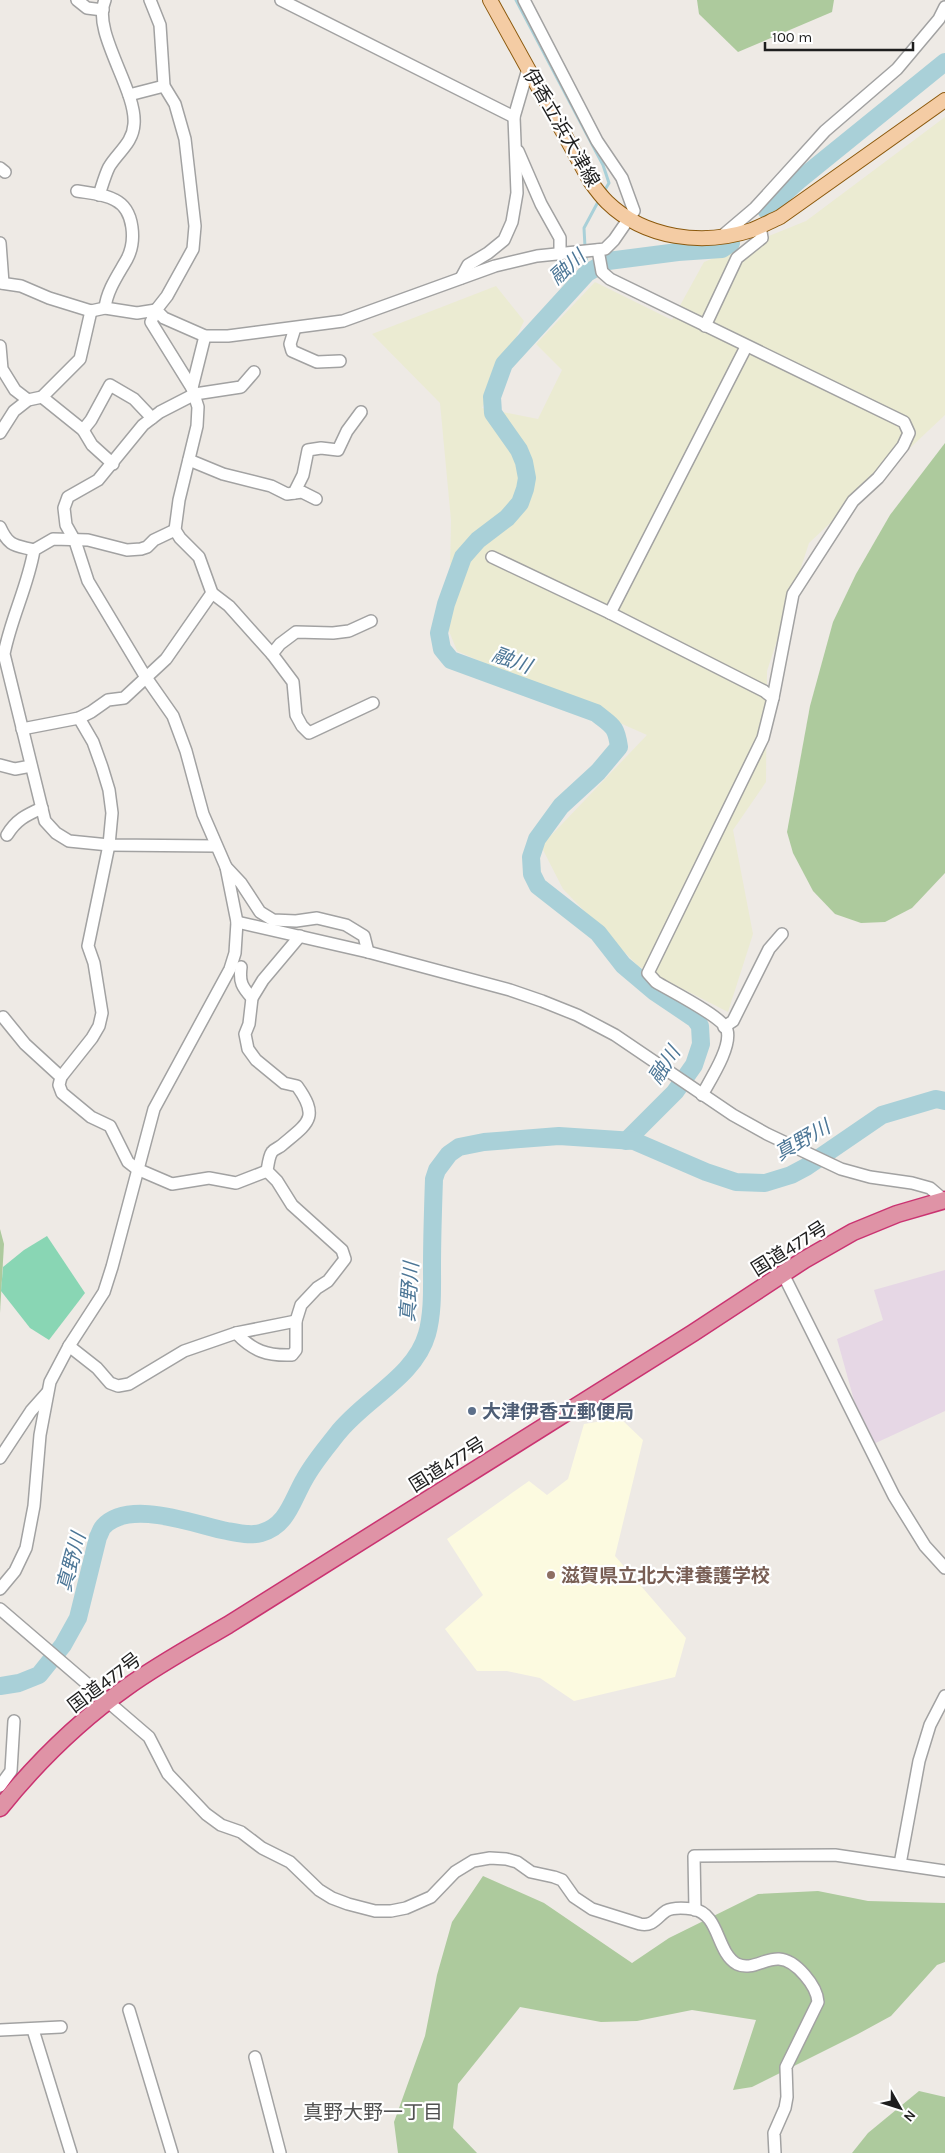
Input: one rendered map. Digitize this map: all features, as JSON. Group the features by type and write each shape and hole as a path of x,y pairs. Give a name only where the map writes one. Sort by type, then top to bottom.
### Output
{"highway":[{"name":"国道477号","path":"0,1808 22,1781 58,1744 107,1702 162,1663 228,1625 693,1333 783,1274 854,1232 897,1214 944,1200"}],"main road":[{"name":"伊香立浜大津線","path":"490,0 590,181 608,203 630,220 656,233 692,238 722,236 760,226 780,217 945,100"}],"street":[{"path":"77,0 87,8 104,5 111,54 134,107 134,126 128,143 109,167 99,196"},
{"path":"150,0 160,26 164,86 175,104 184,139 195,226 193,248 167,296 156,310 151,322 193,391 198,407 197,426 188,460 175,530 180,538 199,557 212,593 229,606 288,672 293,682 296,715 302,726 309,733 373,703"},
{"path":"281,0 514,117"},
{"path":"156,310 164,318 205,336 228,336 295,328 342,321 495,266 537,256 605,249 630,220 634,211 622,178 597,141 524,0"},
{"path":"722,236 755,208 825,132 897,69 939,20 945,7"},
{"path":"461,278 468,265 488,254 504,240 512,222 517,193 514,117 528,69"},
{"path":"129,96 164,86"},
{"path":"515,145 541,204 560,238 560,254"},
{"path":"77,191 115,200 127,210 133,241 128,256 106,297 105,308"},
{"path":"705,326 737,258 762,238 760,226"},
{"path":"0,243 1,283 21,286 49,298 91,311 105,308 137,313 156,310"},
{"path":"598,250 602,272 610,279 904,422 909,433 903,446 878,478 853,501 793,594 773,698 763,738 648,973 656,982 719,1020 727,1030 726,1046 702,1094"},
{"path":"0,433 14,412 28,400 42,397 80,359 91,311"},
{"path":"295,328 290,344 292,351 317,362 340,361"},
{"path":"193,391 205,336"},
{"path":"0,346 1,369 15,390 28,400"},
{"path":"610,613 746,346"},
{"path":"0,1589 15,1571 26,1548 34,1506 40,1435 50,1382 69,1346 104,1292 154,1110 230,969 235,953 237,922 226,867 203,814 186,751 173,716 145,676 88,581 75,541 66,525 64,508 68,497 98,480 143,425 152,418 193,391 241,387 254,372"},
{"path":"83,430 110,385 134,399 152,418"},
{"path":"42,397 83,430 92,445 113,464"},
{"path":"294,493 303,474 308,450 338,450 347,431 361,412"},
{"path":"188,460 223,474 271,486 287,494 302,492 316,499"},
{"path":"0,527 6,540 34,550 53,539 88,540 127,550 141,549 147,547 154,540 175,530"},
{"path":"34,550 31,572 8,632 4,654 45,821 56,833 69,841 109,845 216,846"},
{"path":"492,557 610,613 764,691 773,698"},
{"path":"22,729 79,718 108,700 124,698 145,676 166,659 212,593"},
{"path":"272,654 296,632 333,633 349,631 371,621"},
{"path":"79,718 93,742 109,790 112,813 109,845 88,946 94,963 102,1013 100,1026 61,1077 59,1085 62,1093 91,1117 110,1126 128,1162 137,1169 172,1184 209,1178 236,1184 267,1171"},
{"path":"0,765 15,769 31,766"},
{"path":"7,835 14,822 42,808"},
{"path":"226,867 241,883 260,912 273,920 296,921 317,918 346,925 364,936 368,952"},
{"path":"237,922 368,952 510,990 577,1015 614,1035 733,1115 767,1134 841,1169 870,1177 930,1188 944,1200"},
{"path":"724,1027 733,1021 769,948 782,934"},
{"path":"267,1171 272,1152 302,1128 310,1118 310,1109 297,1086 284,1083 256,1060 248,1049 245,1034 249,1024 252,998 263,980 300,936"},
{"path":"241,968 239,978 242,987 252,998"},
{"path":"3,1017 25,1044 61,1077"},
{"path":"236,1333 250,1347 260,1351 292,1355 296,1350 296,1321 301,1305 317,1288 328,1281 345,1259 342,1250 292,1205 277,1180 267,1171"},
{"path":"783,1274 894,1496 925,1546 945,1568"},
{"path":"69,1346 97,1368 110,1383 118,1386 129,1384 184,1351 236,1333 296,1321"},
{"path":"0,1458 31,1412 48,1391"},
{"path":"0,1609 150,1737 168,1774 206,1814 221,1825 241,1832 262,1848 290,1862 320,1890 332,1898 375,1911 391,1911 406,1908 431,1897 455,1872 473,1861 490,1858 506,1859 517,1862 531,1872 562,1880 574,1897 592,1909 640,1924 652,1923 667,1911 675,1908 695,1910 713,1924 730,1959 740,1965 752,1965 779,1959 801,1972 814,1986 818,2002 786,2067 787,2097 785,2108 774,2133 775,2153"},
{"path":"900,1864 919,1761 930,1725 945,1696"},
{"path":"0,1786 12,1771 14,1722"},
{"path":"695,1910 694,1856 835,1856 945,1871"},
{"path":"129,2010 172,2153"},
{"path":"0,2030 61,2027"},
{"path":"34,2033 71,2153"},
{"path":"255,2057 280,2153"}],"shaded area":[{"path":"945,1270 945,1411 867,1447 837,1339 883,1320 874,1290"},
{"name":"滋賀県立北大津養護学校","path":"620,1418 643,1440 615,1556 686,1638 675,1677 574,1701 540,1678 507,1671 477,1671 445,1629 483,1595 447,1539 529,1481 547,1495 568,1479 584,1424"}],"green space":[{"path":"697,0 834,0 832,12 738,52 699,14"},
{"path":"945,117 945,415 809,543 767,671 766,782 733,830 753,934 728,1012 638,966 563,889 541,846 647,735 457,651 449,631 451,520 440,403 372,334 496,286 524,321 482,408 538,419 562,370 536,344 595,282 672,320 704,262 806,221"},
{"path":"945,443 945,873 912,908 885,922 861,923 835,914 813,891 793,853 787,832 810,706 833,622 856,574 890,515"},
{"path":"0,1229 4,1244 0,1313"},
{"path":"47,1236 85,1293 49,1340 30,1328 1,1291 3,1267 24,1250"},
{"path":"483,1876 544,1903 632,1963 669,1938 758,1894 818,1891 868,1901 945,1903 945,1962 937,1965 891,2016 752,2087 733,2090 756,2020 692,2010 637,2021 601,2022 520,2007 458,2084 453,2128 477,2153 398,2153 394,2122 425,2036 437,1975 452,1922"},
{"path":"919,2091 945,2097 945,2153 852,2153 868,2133"}],"waterway":[{"path":"516,0 603,165 609,183 603,193"},
{"name":"融川","path":"766,210 798,181 945,62"},
{"path":"585,247 584,228 599,200"},
{"name":"融川","path":"626,1141 675,1092 694,1065 701,1044 700,1026 695,1019 655,992 623,965 598,933 538,886 532,874 531,857 537,839 561,806 598,772 619,747 615,730 596,713 451,660 442,649 439,633 446,604 463,557 478,540 507,518 520,503 525,489 527,478 524,462 519,450 493,413 492,397 504,364 587,273 608,261 678,252 722,249 731,243"},
{"path":"586,254 587,273"},
{"name":"真野川","path":"0,1686 19,1683 39,1675 63,1645 78,1618 98,1537 103,1527 115,1519 129,1515 163,1516 244,1534 261,1533 270,1530 283,1519 311,1468 337,1434 348,1421 388,1387 412,1363 421,1349 427,1334 431,1309 434,1179 437,1170 449,1154 459,1147 484,1142 559,1136 634,1141 706,1172 736,1182 765,1183 791,1175 806,1167 882,1115 936,1099 945,1101"}],"place":[{"name":"大津伊香立郵便局","path":"472,1411"},
{"name":"滋賀県立北大津養護学校","path":"551,1575"}],"district":[{"name":"真野大野一丁目","path":"373,2112"}]}
